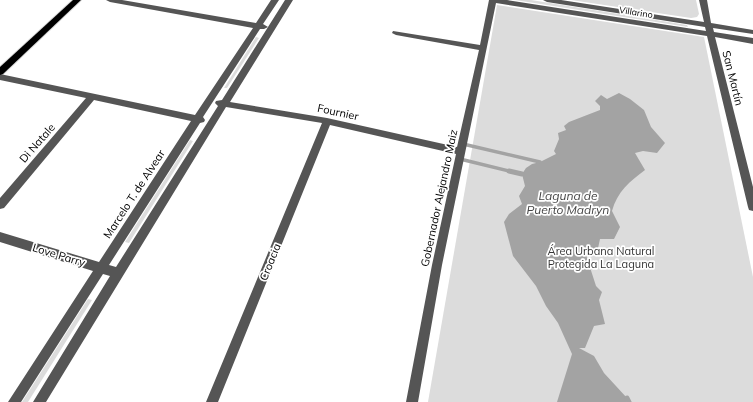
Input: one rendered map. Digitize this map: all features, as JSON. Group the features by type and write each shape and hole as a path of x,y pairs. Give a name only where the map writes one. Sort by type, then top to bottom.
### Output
{"main road":[{"path":"0,72 77,0"}],"street":[{"path":"110,0 272,28"},
{"name":"Marcelo T. de Alvear","path":"14,402 100,267 275,0"},
{"path":"39,402 118,272 289,0"},
{"name":"Villarino","path":"493,0 753,41"},
{"name":"Gobernador Alejandro Maiz","path":"412,402 437,265 493,0"},
{"name":"Villarino","path":"548,0 753,32"},
{"name":"San Martín","path":"703,0 752,203"},
{"path":"396,33 483,48"},
{"path":"0,77 92,98 213,122"},
{"name":"Di Natale","path":"0,205 92,98"},
{"name":"Fournier","path":"209,101 327,121 461,151"},
{"name":"Croacia","path":"212,402 327,121"},
{"name":"Love Parry","path":"0,238 118,272"}],"green space":[{"path":"515,0 531,0 687,25 688,27"},
{"path":"571,0 696,0 699,14 697,17 691,18"},
{"name":"Área Urbana Natural Protegida La Laguna","path":"497,5 704,37 753,277 753,402 428,402"},
{"path":"256,37 259,38 227,88 224,88"},
{"path":"190,140 193,141 129,243 125,242"},
{"path":"88,299 92,300 28,402 22,402"}],"water":[{"name":"Laguna de Puerto Madryn","path":"619,93 630,99 644,110 651,127 665,143 657,153 643,151 635,153 645,170 634,178 617,198 614,204 612,211 620,227 614,239 600,239 597,253 586,255 596,286 602,292 599,300 605,324 594,326 585,348 579,348 594,356 604,373 627,398 626,402 557,402 572,354 558,323 546,306 536,286 513,256 504,222 509,214 522,204 519,196 525,186 522,174 526,168 556,154 554,151 559,139 558,133 566,130 564,126 569,122 600,110 600,106 595,101 601,95 607,99"}],"waterway":[{"path":"463,144 540,162"},
{"path":"460,159 513,172"},
{"path":"509,171 522,174"},
{"path":"627,398 629,402"}]}
